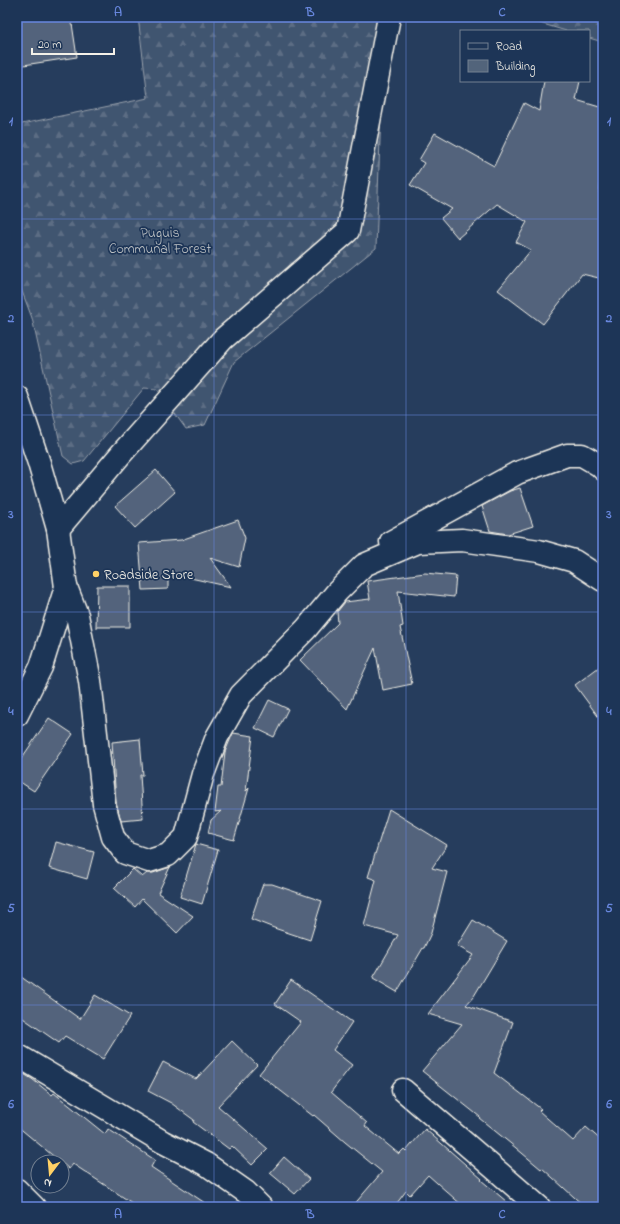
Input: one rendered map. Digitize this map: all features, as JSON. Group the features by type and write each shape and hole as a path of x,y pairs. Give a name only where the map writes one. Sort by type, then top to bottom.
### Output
{"street":[{"path":"58,529 121,454 223,339 348,231 389,17"},
{"path":"17,397 39,462 58,529 66,587 77,615 90,681 104,804 113,837 125,853 149,861 168,855 186,837 203,774 217,736 241,694 306,629 337,592 385,545 517,472 567,455 582,455 603,469"},
{"path":"364,565 418,542 462,540 540,551 574,561 603,580"},
{"path":"17,715 41,667 66,587"},
{"path":"17,1055 163,1142 206,1164 246,1192 261,1207"},
{"path":"403,1090 539,1207"},
{"path":"17,1190 34,1207"}],"green space":[{"name":"Puguis Communal Forest","path":"138,17 400,17 384,31 376,248 234,362 205,425 186,429 157,389 144,388 84,461 73,464 63,456 32,318 17,278 17,125 148,98"},
{"path":"520,17 603,17 603,42 590,38 590,30 563,30"}],"building":[{"path":"17,17 71,17 77,57 17,66"},
{"path":"544,82 580,82 576,100 603,108 603,168 599,193 603,197 603,279 582,274 543,324 498,290 531,250 516,242 527,222 497,204 458,238 441,218 452,209 410,185 424,163 419,160 435,133 494,166 524,103 539,111"},
{"path":"156,470 175,492 135,528 115,506"},
{"path":"520,488 533,526 508,534 490,531 482,506 510,491"},
{"path":"238,520 245,538 239,567 210,558 231,587 168,573 168,589 143,590 139,543 181,540"},
{"path":"425,573 456,576 454,597 398,591 403,626 400,627 412,684 383,690 375,648 347,709 300,660 338,623 337,612 345,602 370,599 367,581"},
{"path":"97,586 130,586 130,627 96,627"},
{"path":"603,664 603,723 575,685"},
{"path":"269,700 288,709 274,737 255,728"},
{"path":"49,718 73,734 34,791 17,780 17,765"},
{"path":"233,733 253,736 246,791 249,788 234,840 208,833 211,820 221,811 215,812 218,787 221,787 225,752"},
{"path":"140,739 143,775 140,775 143,819 121,821 116,802 112,742"},
{"path":"389,809 447,845 432,868 447,872 431,933 424,948 397,992 373,978 398,935 364,926 376,880 368,877"},
{"path":"56,842 94,852 87,879 49,868"},
{"path":"196,844 218,850 202,904 180,897"},
{"path":"170,867 158,893 193,916 177,933 142,899 135,907 114,888 133,869 142,877 147,873 153,873"},
{"path":"263,884 272,884 322,901 310,940 251,919"},
{"path":"473,920 507,941 474,996 466,1005 513,1022 494,1073 541,1109 539,1111 573,1141 586,1127 603,1142 603,1207 585,1207 542,1168 541,1169 479,1118 480,1117 422,1071 462,1024 428,1014 473,955 457,946"},
{"path":"17,974 80,1019 95,995 130,1016 103,1059 65,1036 59,1043 17,1014"},
{"path":"291,980 352,1022 333,1050 352,1065 331,1092 367,1123 365,1126 399,1154 404,1149 406,1151 425,1129 513,1207 464,1207 428,1175 410,1195 406,1191 394,1207 352,1207 382,1172 314,1115 313,1116 259,1074 301,1022 275,1004"},
{"path":"232,1041 257,1065 218,1106 268,1149 252,1165 232,1146 229,1149 193,1122 194,1120 171,1103 148,1091 163,1062 196,1079"},
{"path":"17,1070 32,1079 52,1095 54,1093 105,1134 108,1129 155,1160 151,1167 211,1207 138,1207 73,1164 70,1168 70,1154 51,1154 17,1126"},
{"path":"284,1157 309,1179 295,1194 270,1173"}],"place":[{"name":"Roadside Store","path":"96,574"}]}
